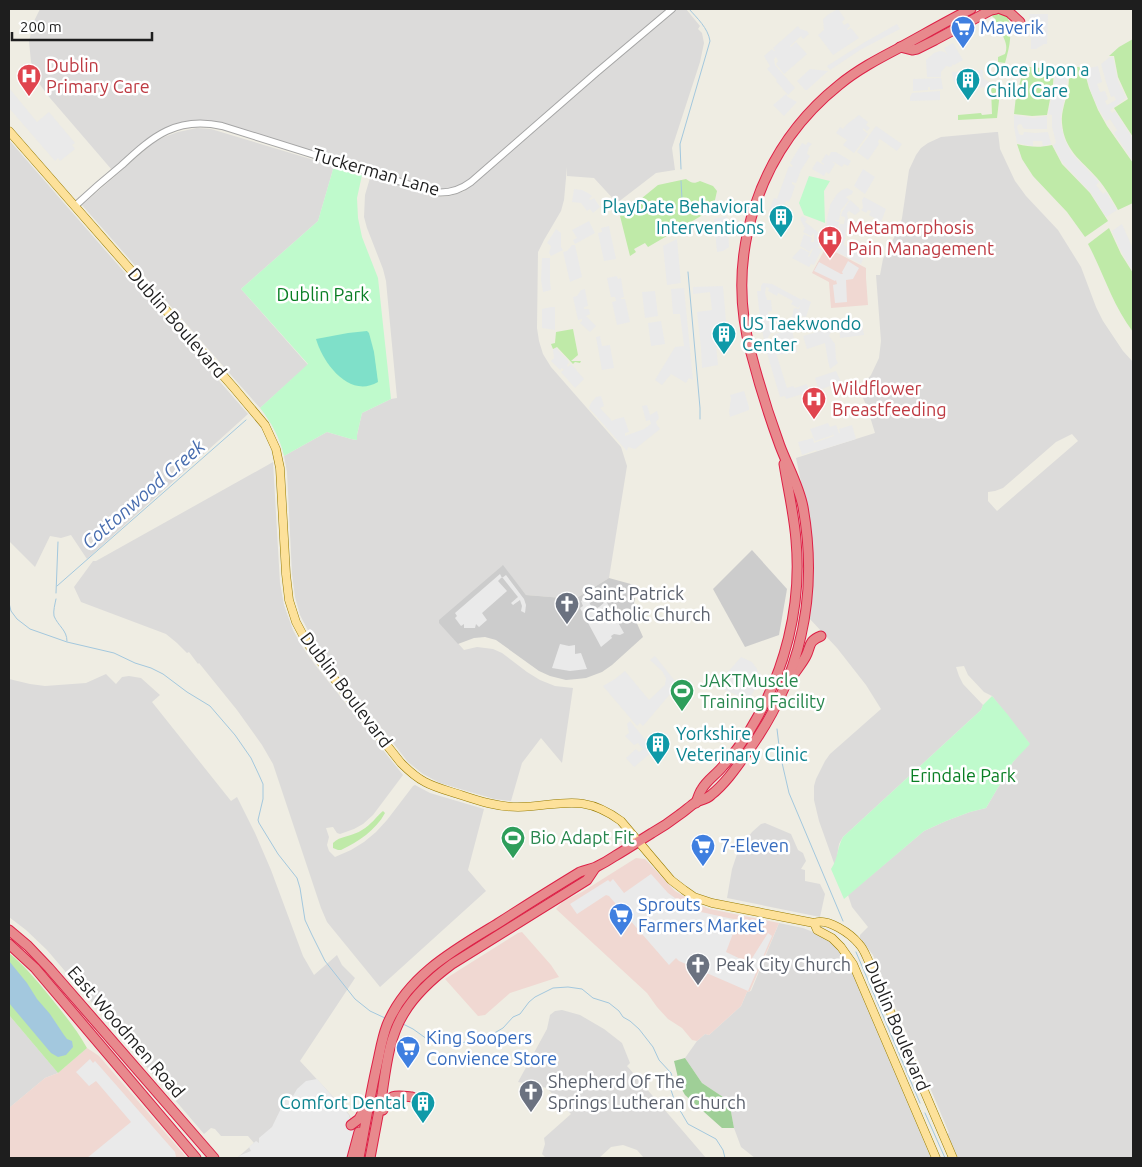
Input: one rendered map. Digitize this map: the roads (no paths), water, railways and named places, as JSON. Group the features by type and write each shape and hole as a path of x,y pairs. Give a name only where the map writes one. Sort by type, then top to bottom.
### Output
{"highway":[{"path":"372,1158 388,1023 396,1007 416,981 443,958 580,872 595,868 664,826 696,803 709,797 734,770 768,722 793,668 804,618 809,553 805,519 799,492 780,446 750,351 743,312 742,272 745,243 754,207 780,150 813,108 839,84 864,67 971,9"},
{"path":"900,47 912,50 917,49 996,9"},
{"path":"1001,9 1009,12 1020,22"},
{"path":"696,803 702,788 733,754 760,714 782,663 791,629 798,577 796,538 780,446"},
{"path":"794,611 804,618"},
{"path":"779,700 799,666 806,658 809,645 815,638 820,636"},
{"path":"352,1158 387,1044 404,1014 420,992 440,973 458,960 587,880 595,868"},
{"name":"East Woodmen Road","path":"9,930 49,968 214,1158"},
{"name":"East Woodmen Road","path":"9,944 40,974 196,1158"},
{"path":"374,1135 388,1099 398,1096 412,1097"},
{"path":"351,1125 359,1119 369,1100"},
{"path":"359,1158 369,1100"}],"main road":[{"name":"Dublin Boulevard","path":"9,131 265,424 275,446 280,468 286,574 289,600 296,622 313,652 401,763 413,775 435,787 493,804 518,807 551,803 575,803 596,806 621,821 671,880 694,897 712,903 814,923 824,921 852,936 865,953 954,1158"},
{"name":"Dublin Boulevard","path":"814,923 818,930 832,938 841,947 853,964 936,1158"}],"street":[{"name":"Tuckerman Lane","path":"75,206 155,136 176,127 199,124 222,126 433,192 442,193 461,189 672,9"}],"water":[{"path":"9,961 67,1039 72,1041 73,1047 66,1055 58,1057 51,1053 9,1003"}],"waterway":[{"name":"Cottonwood Creek","path":"681,169 680,144 710,41 705,28 689,9"},
{"name":"Cottonwood Creek","path":"681,181 682,199"},
{"name":"Cottonwood Creek","path":"688,272 700,419"},
{"name":"Cottonwood Creek","path":"57,586 246,420"},
{"name":"Cottonwood Creek","path":"56,593 58,542"},
{"name":"Cottonwood Creek","path":"56,599 54,616 66,634 67,641"},
{"name":"Cottonwood Creek","path":"9,603 11,611 17,619 30,629 67,642 114,653 151,668 210,706 235,735 251,758 259,775 263,784 263,799 259,823 278,854 297,878 305,920 325,961 355,999 370,1011 385,1018"},
{"name":"Cottonwood Creek","path":"777,729 780,754 789,793 843,921"},
{"name":"Cottonwood Creek","path":"856,952 920,1103"},
{"name":"Cottonwood Creek","path":"403,1024 427,1039 436,1042 454,1044 479,1042 503,1028 513,1017 520,1014 535,997 553,988 568,987 582,989 593,998 609,1003 639,1029 653,1047 659,1060 671,1073 673,1080 671,1090 677,1108 688,1124 716,1139 723,1150 725,1158"},
{"name":"Cottonwood Creek","path":"925,1113 945,1158"}],"place":[{"name":"Maverik","path":"963,49"},
{"name":"Dublin Primary Care","path":"29,97"},
{"name":"Once Upon a Child Care","path":"968,101"},
{"name":"PlayDate Behavioral Interventions","path":"781,238"},
{"name":"Metamorphosis Pain Management","path":"830,259"},
{"name":"US Taekwondo Center","path":"724,355"},
{"name":"Wildflower Breastfeeding","path":"814,420"},
{"name":"Saint Patrick Catholic Church","path":"567,625"},
{"name":"JAKTMuscle Training Facility","path":"682,712"},
{"name":"Yorkshire Veterinary Clinic","path":"658,765"},
{"name":"Bio Adapt Fit","path":"513,859"},
{"name":"7-Eleven","path":"703,867"},
{"name":"Sprouts Farmers Market","path":"621,936"},
{"name":"Peak City Church","path":"698,986"},
{"name":"King Soopers Convience Store","path":"408,1069"},
{"name":"Shepherd Of The Springs Lutheran Church","path":"531,1113"},
{"name":"Comfort Dental","path":"423,1124"}],"park label":[{"name":"Dublin Park","path":"323,295"},
{"name":"Erindale Park","path":"963,776"}]}
